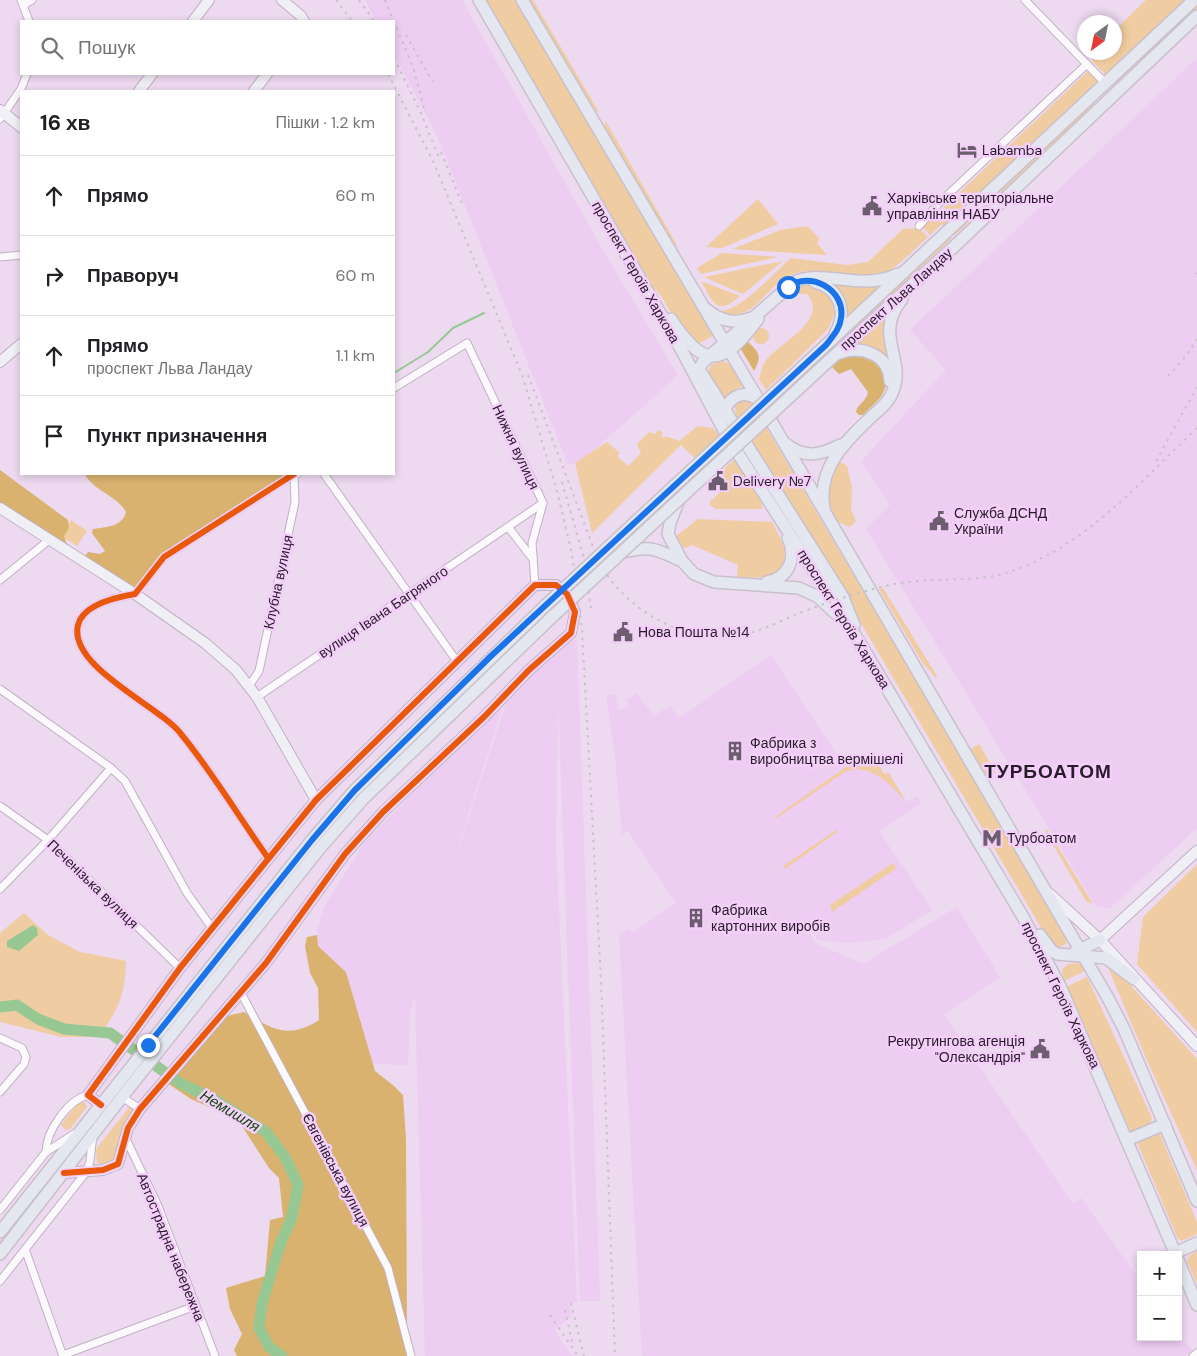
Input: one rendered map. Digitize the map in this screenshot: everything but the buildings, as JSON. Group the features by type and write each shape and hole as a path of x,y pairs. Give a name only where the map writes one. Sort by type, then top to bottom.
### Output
{"main road":[{"name":"проспект Героїв Харкова","path":"479,0 648,294"},
{"path":"522,0 826,514 1120,1020 1197,1201"},
{"name":"проспект Льва Ландау","path":"0,1254 93,1135 118,1093 130,1068 312,840 354,791 491,656 1194,0"},
{"name":"проспект Льва Ландау","path":"0,1232 101,1105 139,1076 314,856 362,799 501,664 922,276 1197,16"},
{"path":"1105,84 1114,93"},
{"path":"700,379 711,355 726,346 788,287 801,279 812,277 853,282 877,281 896,275 912,264"},
{"path":"826,514 823,499 825,480 830,464 842,445 884,405 894,391 895,381 889,336 890,321 897,306 922,276"},
{"path":"801,279 826,286 833,291 840,303 841,320 826,345"},
{"path":"648,294 663,307 688,343 711,355"},
{"path":"648,294 662,310 700,379 729,408 731,420 842,597 860,643"},
{"path":"698,300 713,315 726,320 743,321 763,310"},
{"path":"835,336 844,346"},
{"path":"835,355 844,351 860,350 867,351 882,359 889,370 890,378 890,391 884,405"},
{"name":"проспект Героїв Харкова","path":"700,379 723,430 860,643 1023,917 1060,986 1128,1140 1174,1251"},
{"path":"723,430 721,418 727,405 741,394 756,398"},
{"path":"782,440 796,451 811,455 842,445"},
{"path":"680,497 668,531 672,545 682,561 694,574 703,580 794,587 813,594 830,607 860,643"},
{"path":"760,584 782,577 788,568 792,555 791,543 773,506"},
{"path":"620,553 646,547 660,550 682,561"},
{"path":"1023,917 1051,950 1057,954 1082,953 1109,960 1134,979"},
{"path":"1051,950 1058,951 1066,947 1070,932"},
{"path":"1082,953 1100,940"},
{"path":"1128,1140 1165,1124"},
{"path":"1182,1252 1197,1243"},
{"name":"проспект Героїв Харкова","path":"1182,1270 1197,1305"}],"street":[{"path":"29,20 22,3 32,0"},
{"path":"194,20 209,0"},
{"path":"282,0 303,20"},
{"path":"1025,0 1105,84"},
{"path":"920,226 938,204 1087,64"},
{"path":"20,90 27,75"},
{"path":"140,90 151,75"},
{"path":"255,90 266,75"},
{"path":"20,90 2,114 20,126"},
{"path":"0,257 20,255"},
{"name":"Нижня вулиця","path":"395,387 467,343 543,503 532,543 535,585"},
{"path":"0,362 20,345"},
{"path":"268,858 180,732 101,671 83,650 78,638 77,629 83,616 115,598 135,594 164,557 293,475"},
{"name":"Клубна вулиця","path":"249,686 259,671 295,502 295,475"},
{"path":"325,475 456,660"},
{"name":"вулиця Івана Багряного","path":"258,697 543,503"},
{"path":"0,508 135,594 205,643 236,670 258,697 316,800"},
{"path":"508,527 533,559"},
{"path":"0,580 49,540"},
{"path":"46,1152 46,1142 54,1126 77,1099 88,1096 180,968 316,800 456,660 535,585 556,585 567,594 575,612 571,633 529,670 484,717 377,819 345,854 266,963 140,1109 128,1128 118,1164 103,1170 64,1173"},
{"path":"0,689 111,768 126,781 187,893 212,928"},
{"path":"0,889 48,840 111,768"},
{"name":"Печенізька вулиця","path":"0,806 48,840 180,968"},
{"path":"1100,940 1197,850"},
{"path":"1046,891 1100,940 1197,1046"},
{"name":"Євгенівська вулиця","path":"241,993 388,1268 411,1356"},
{"path":"0,1038 22,1048 26,1057 24,1064 0,1092"},
{"path":"118,1093 140,1109"},
{"path":"88,1096 101,1105"},
{"path":"0,1210 46,1152 81,1130"},
{"path":"0,1281 87,1171 93,1135"},
{"name":"Автострадна набережна","path":"126,1139 158,1206 215,1356"},
{"path":"25,1249 63,1356 195,1306"},
{"path":"1193,1356 1197,1353"}],"shaded area":[{"path":"365,0 462,0 608,259 677,374 672,381 587,456 575,463 568,464 438,138 395,56 395,20 375,20"},
{"path":"486,0 517,0 713,336 696,345 677,323 661,296 652,286"},
{"path":"530,0 533,0 599,112 594,110"},
{"path":"1146,0 1190,0 1108,77 1092,60 1122,60 1122,23"},
{"path":"1197,3 1197,8 1116,83 1115,81"},
{"name":"Турбоатом","path":"1197,58 1197,828 1109,909 1096,906 866,529 890,505 861,461 946,370 910,330"},
{"path":"1088,71 1101,84 945,227 942,224 930,235 923,227"},
{"path":"1093,103 1095,105 955,235 953,233"},
{"path":"605,120 677,245 676,247 605,129"},
{"path":"758,199 778,224 722,248 706,247"},
{"path":"807,226 820,239 817,243 827,255 732,249 781,230"},
{"path":"919,228 928,237 899,264 879,275 856,277 810,271 798,272 779,282 758,303 744,312 734,315 721,315 718,311 727,310 746,299 791,258 847,265 868,262 903,229"},
{"path":"950,236 952,238 848,336 846,334"},
{"path":"722,253 778,257 701,274 697,268"},
{"path":"783,261 743,294 704,277"},
{"path":"701,281 740,296 732,302 721,306 713,301"},
{"path":"811,284 826,292 833,301 835,306 832,320 828,329 766,390 759,379 763,365 775,351 793,337 808,321 812,312 812,303 807,294 799,294 796,288"},
{"path":"836,284 877,284 879,287 848,317 834,287"},
{"path":"887,315 889,357 888,359 856,344"},
{"path":"761,328 769,336 761,344 753,336"},
{"path":"745,339 758,353 759,361 754,371 739,346"},
{"path":"860,354 868,356 880,365 886,376 886,383 880,398 863,415 859,415 856,412 868,392 851,369 839,374 832,367 843,357"},
{"path":"721,361 729,363 743,386 732,391 723,400 707,375 711,365"},
{"path":"746,398 753,405 1065,933 1067,943 1057,949 1049,941 846,598 736,418 735,406"},
{"path":"698,426 713,428 719,436 695,458 681,445 592,533 575,463 607,442 620,453 617,456 628,466 641,453 637,444 649,432 654,434 659,430 663,433 661,435 664,438 666,436 679,441"},
{"path":"734,460 761,500 762,509 716,509 710,505 710,502 724,485 721,472"},
{"path":"838,460 847,466 852,488 851,509 856,521 850,527 839,522 832,515 827,498 828,489"},
{"path":"0,470 68,520 69,528 64,536 68,548 0,508"},
{"path":"86,475 292,475 164,557 135,594 85,563 85,556 88,552 100,554 105,551 92,533 93,529 108,527 121,521 126,512 117,501 89,480"},
{"path":"698,519 772,522 785,552 783,564 773,575 737,577 738,565 692,545 686,548 679,547 676,536"},
{"path":"71,520 87,531 77,546 61,536"},
{"path":"883,588 937,676 936,678 922,662 879,589"},
{"path":"567,640 577,640 600,1301 580,1301 558,696 556,847 577,1302 569,1303 572,1316 554,1330 572,1356 425,1356 415,999 419,982 410,1014 408,1065 373,1064 346,972 317,946 317,929 325,905 367,839 504,702 454,862 507,701 535,671 558,690 535,670"},
{"path":"771,655 845,766 870,751 874,757 870,759 874,765 878,763 884,774 888,772 907,802 917,796 921,803 879,831 932,910 886,939 850,943 818,940 812,932 810,934 815,943 863,964 957,907 1000,977 944,1014 1072,1203 1081,1198 1137,1276 1137,1341 1182,1341 1182,1338 1193,1351 1185,1356 642,1356 619,934 629,929 632,933 676,903 628,831 622,835 615,756 606,695 616,694 618,710 626,708 629,705 627,699 637,694 654,716 670,706 679,718"},
{"path":"979,744 996,773 987,778 970,750"},
{"path":"863,755 870,767 878,763 884,774 888,772 905,800 878,776 863,770 854,770 845,772 778,817 773,818"},
{"path":"1047,829 1093,904 1086,901 1045,831"},
{"path":"836,830 837,832 785,869 783,866"},
{"path":"893,863 897,868 832,912 830,905"},
{"path":"1197,864 1197,1032 1137,964 1143,917"},
{"path":"24,913 48,935 80,952 126,961 124,984 119,1002 99,1037 61,1037 0,1022 0,933"},
{"path":"33,925 37,928 38,935 19,951 7,947 7,941"},
{"path":"317,935 318,946 346,972 375,1071 403,1095 406,1139 407,1338 413,1356 237,1356 234,1350 242,1334 230,1309 226,1288 265,1276 270,1220 283,1217 279,1178 269,1168 238,1120 191,1099 167,1083 227,1016 244,1012 272,1027 289,1031 298,1030 319,1020 318,988 310,973 305,946 307,937"},
{"path":"1068,964 1081,964 1085,971 1064,981 1062,969"},
{"path":"1107,965 1115,968 1197,1059 1197,1170 1146,1058"},
{"path":"1087,977 1152,1118 1149,1125 1134,1132 1130,1130 1066,987"},
{"path":"84,1102 87,1107 70,1129 66,1130 61,1125 76,1105"},
{"path":"112,1103 0,1246 0,1241"},
{"path":"130,1106 134,1109 122,1130 116,1159 105,1166 97,1162 96,1149"},
{"path":"1159,1132 1197,1222 1197,1234 1181,1241 1177,1237 1137,1142"},
{"path":"1197,1251 1197,1284 1187,1261 1190,1255"}],"waterway":[{"path":"395,372 428,352 453,328 484,313"},
{"name":"Немишля","path":"0,1007 17,1005 38,1019 64,1029 110,1033 180,1083 215,1100 266,1132 285,1157 298,1185 292,1217 281,1242 262,1303 259,1328 269,1347 282,1356"}],"railway":[{"path":"336,0 351,20"},
{"path":"359,0 373,20"},
{"path":"385,0 393,20"},
{"path":"395,24 413,67 424,108"},
{"path":"406,35 433,82"},
{"path":"395,60 420,111 440,160"},
{"path":"389,75 433,161 522,375 557,491 572,554 582,630 601,980 615,1356"},
{"path":"441,152 463,206"},
{"path":"1168,376 1186,356 1197,339"},
{"path":"528,375 597,557"},
{"path":"1156,461 1197,387"},
{"path":"603,569 616,586 649,615 668,625 688,632 710,636 731,636 753,632 824,604 889,585 914,581 996,576 1020,568 1071,541 1109,512 1197,428"},
{"path":"562,482 583,555 591,609"},
{"path":"571,1303 584,1356"},
{"path":"565,1310 572,1342"},
{"path":"550,1315 578,1356"}],"cycle path":[{"path":"268,858 181,734 155,711 101,671 87,656 79,641 78,625 81,618 93,607 119,597 135,594 164,557 292,475"},
{"path":"64,1173 103,1170 118,1164 128,1128 140,1109 266,963 345,854 383,812 484,717 529,670 571,633 575,612 567,594 556,585 535,585 316,800 180,968 88,1095 101,1105"}],"place":[{"name":"Labamba","path":"967,150"},
{"name":"Харківське територіальне управління НАБУ","path":"872,206"},
{"name":"Delivery №7","path":"718,481"},
{"name":"Служба ДСНД України","path":"939,521"},
{"name":"Нова Пошта №14","path":"623,632"},
{"name":"Фабрика з виробництва вермішелі","path":"735,751"},
{"name":"Турбоатом","path":"992,838"},
{"name":"Фабрика картонних виробів","path":"696,918"},
{"name":"Рекрутингова агенція \"Олександрія\"","path":"1040,1049"}],"district":[{"name":"ТУРБОАТОМ","path":"1048,771"}],"route":[{"path":"148,1045 312,840 354,791 491,656 826,345 841,320 842,311 836,295 830,288 814,281 801,279 788,287"}]}
